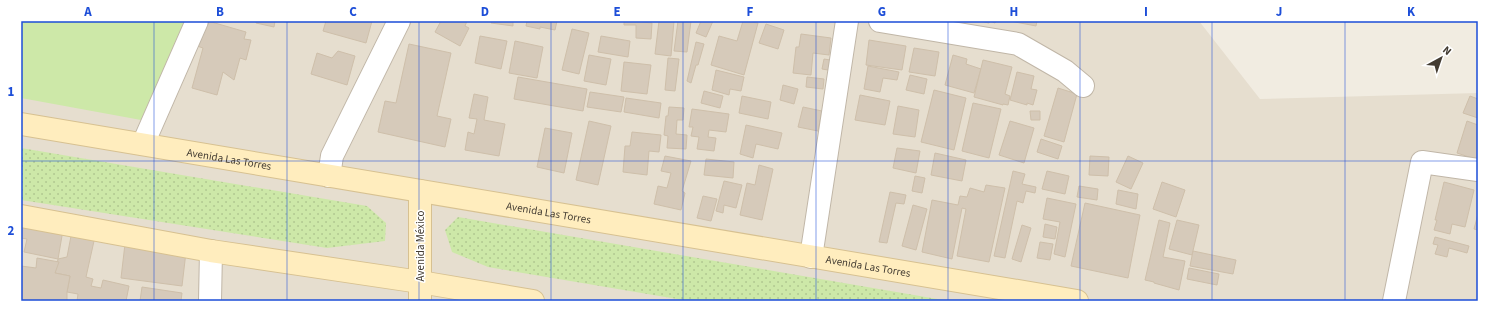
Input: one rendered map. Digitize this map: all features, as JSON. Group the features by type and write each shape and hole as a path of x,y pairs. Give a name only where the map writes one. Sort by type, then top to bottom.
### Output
{"street":[{"path":"143,144 197,21"},
{"path":"329,176 332,156 399,21"},
{"path":"811,257 847,21"},
{"path":"880,21 1018,44 1065,71 1083,86"},
{"name":"Avenida Las Torres","path":"21,124 1077,301"},
{"path":"1394,301 1422,162 1478,170"},
{"name":"Avenida México","path":"420,191 420,291"},
{"path":"21,216 420,291 533,301"},
{"path":"210,301 211,251"}],"shaded area":[{"path":"21,21 1199,21 1260,99 1478,93 1478,301 21,301"}],"green space":[{"path":"21,21 189,21 152,122 21,98"},
{"path":"21,148 367,206 386,223 385,241 327,248 21,200"},
{"path":"458,217 949,301 689,301 488,267 452,252 445,230"}],"building":[{"path":"203,21 208,21 246,32 244,39 251,40 246,60 240,58 234,80 223,72 217,95 192,88 203,48 197,46"},
{"path":"256,21 275,21 274,27 256,23"},
{"path":"326,21 372,21 366,43 323,31"},
{"path":"441,21 467,21 465,26 469,28 460,46 435,32"},
{"path":"492,21 513,21 513,26 491,23"},
{"path":"527,21 557,21 555,30 526,26"},
{"path":"624,21 642,21 652,23 651,39 636,38 636,25 624,25"},
{"path":"659,21 674,21 671,56 655,54"},
{"path":"678,21 691,21 687,52 674,51"},
{"path":"701,21 713,21 706,37 696,33"},
{"path":"743,21 758,23 744,75 711,65 719,36 737,41"},
{"path":"979,21 990,21 989,23"},
{"path":"1010,21 1037,21 1036,26"},
{"path":"766,24 784,30 778,49 759,43"},
{"path":"572,29 589,33 579,74 562,70"},
{"path":"801,34 831,38 829,55 813,53 811,75 793,73 796,47 799,47"},
{"path":"480,36 507,41 501,69 475,63"},
{"path":"601,36 630,41 628,57 598,52"},
{"path":"869,40 906,46 902,70 866,65"},
{"path":"515,41 543,47 537,78 509,73"},
{"path":"696,42 704,44 691,83 687,81"},
{"path":"409,44 451,53 437,116 451,119 445,147 378,132 385,101 396,103"},
{"path":"914,48 939,52 935,76 909,72"},
{"path":"338,51 355,56 347,85 311,74 317,53 332,58"},
{"path":"589,55 611,59 606,85 584,81"},
{"path":"953,55 967,59 966,64 981,69 974,93 945,85"},
{"path":"668,58 679,59 675,91 665,90"},
{"path":"824,59 836,61 834,71 822,69"},
{"path":"983,60 1012,67 1005,94 1010,96 1008,105 974,97"},
{"path":"624,62 651,65 647,94 621,91"},
{"path":"868,66 899,72 897,80 883,78 880,92 864,89"},
{"path":"716,70 744,77 741,91 730,89 729,95 712,90"},
{"path":"1017,72 1034,76 1031,89 1037,90 1033,105 1027,103 1027,105 1010,100"},
{"path":"910,75 927,79 924,94 906,90"},
{"path":"518,77 587,89 583,111 514,99"},
{"path":"807,77 824,79 823,89 806,87"},
{"path":"783,85 798,89 794,104 780,100"},
{"path":"1058,88 1077,94 1064,142 1044,136"},
{"path":"934,90 966,98 954,150 921,142"},
{"path":"704,91 723,96 720,108 701,103"},
{"path":"590,92 624,97 621,112 587,107"},
{"path":"474,94 488,97 484,120 505,124 499,156 465,150 468,132 474,134 477,119 469,118"},
{"path":"860,95 890,101 885,125 855,120"},
{"path":"742,96 771,102 768,119 739,113"},
{"path":"1470,96 1478,99 1478,118 1463,113"},
{"path":"626,98 661,103 659,118 624,112"},
{"path":"973,103 1001,109 989,158 962,151"},
{"path":"898,106 919,110 915,137 893,134"},
{"path":"669,107 684,108 683,120 677,120 676,134 687,135 686,149 667,148 668,136 664,135 666,116 668,116"},
{"path":"803,107 822,111 818,131 798,127"},
{"path":"692,109 729,114 726,132 709,130 708,137 716,138 714,151 697,149 699,137 691,136 693,127 689,127"},
{"path":"1030,111 1040,111 1040,120 1031,120"},
{"path":"589,121 611,126 598,185 576,180"},
{"path":"1010,121 1034,128 1024,163 999,155"},
{"path":"1467,121 1478,125 1478,160 1457,153"},
{"path":"746,125 782,133 778,149 756,144 753,158 740,154"},
{"path":"545,128 572,133 564,173 537,167"},
{"path":"632,132 661,135 659,152 649,151 647,175 623,172 625,146 630,146"},
{"path":"1041,139 1062,146 1058,159 1037,152"},
{"path":"897,148 920,151 916,173 893,168"},
{"path":"935,153 966,160 962,181 931,175"},
{"path":"665,156 691,161 682,191 685,193 681,210 654,204 658,186 667,188 671,173 661,171"},
{"path":"1090,156 1109,157 1108,176 1089,175"},
{"path":"1128,156 1143,163 1131,189 1116,182"},
{"path":"706,159 734,162 733,178 704,175"},
{"path":"759,165 773,169 762,220 740,215 747,183 755,185"},
{"path":"1013,171 1025,174 1022,184 1036,187 1035,193 1026,191 1023,203 1017,201 1005,258 994,256"},
{"path":"1047,171 1069,176 1065,194 1042,189"},
{"path":"915,176 925,178 922,193 912,191"},
{"path":"724,181 742,185 736,208 724,205 723,213 716,211"},
{"path":"1162,182 1185,190 1176,217 1153,209"},
{"path":"1444,182 1474,190 1465,227 1452,224 1450,234 1434,230"},
{"path":"986,185 1005,188 989,262 957,256 966,209 962,208 952,259 922,252 932,200 958,205 960,196 967,197 970,188 984,192"},
{"path":"1079,186 1098,189 1097,200 1077,197"},
{"path":"1118,190 1138,194 1136,209 1116,204"},
{"path":"890,192 906,195 904,204 896,203 887,243 879,242"},
{"path":"703,196 717,199 711,221 697,218"},
{"path":"1047,198 1076,204 1065,257 1054,254 1060,222 1043,219"},
{"path":"1085,203 1140,215 1128,278 1071,266"},
{"path":"913,205 927,209 916,250 902,246"},
{"path":"1478,214 1478,230 1474,229"},
{"path":"1159,220 1170,223 1163,257 1185,261 1179,290 1145,280"},
{"path":"1177,220 1199,225 1192,255 1169,249"},
{"path":"21,222 63,230 58,259 24,252 27,239 21,238"},
{"path":"1045,224 1057,227 1055,239 1043,237"},
{"path":"1022,225 1031,228 1021,262 1012,259"},
{"path":"71,236 94,241 86,277 93,279 91,286 101,288 103,280 129,286 126,301 77,301 78,294 67,292 70,276 55,273 58,259 67,257"},
{"path":"1435,237 1469,246 1467,253 1449,248 1447,257 1435,254 1438,245 1433,244"},
{"path":"1040,242 1053,244 1050,260 1037,258"},
{"path":"125,244 186,252 182,286 121,278"},
{"path":"1193,251 1236,260 1233,274 1190,266"},
{"path":"37,258 59,262 55,273 70,276 67,301 21,301 21,266 36,268"},
{"path":"1189,268 1219,274 1217,285 1187,279"},
{"path":"142,287 182,293 181,301 140,301"}]}
